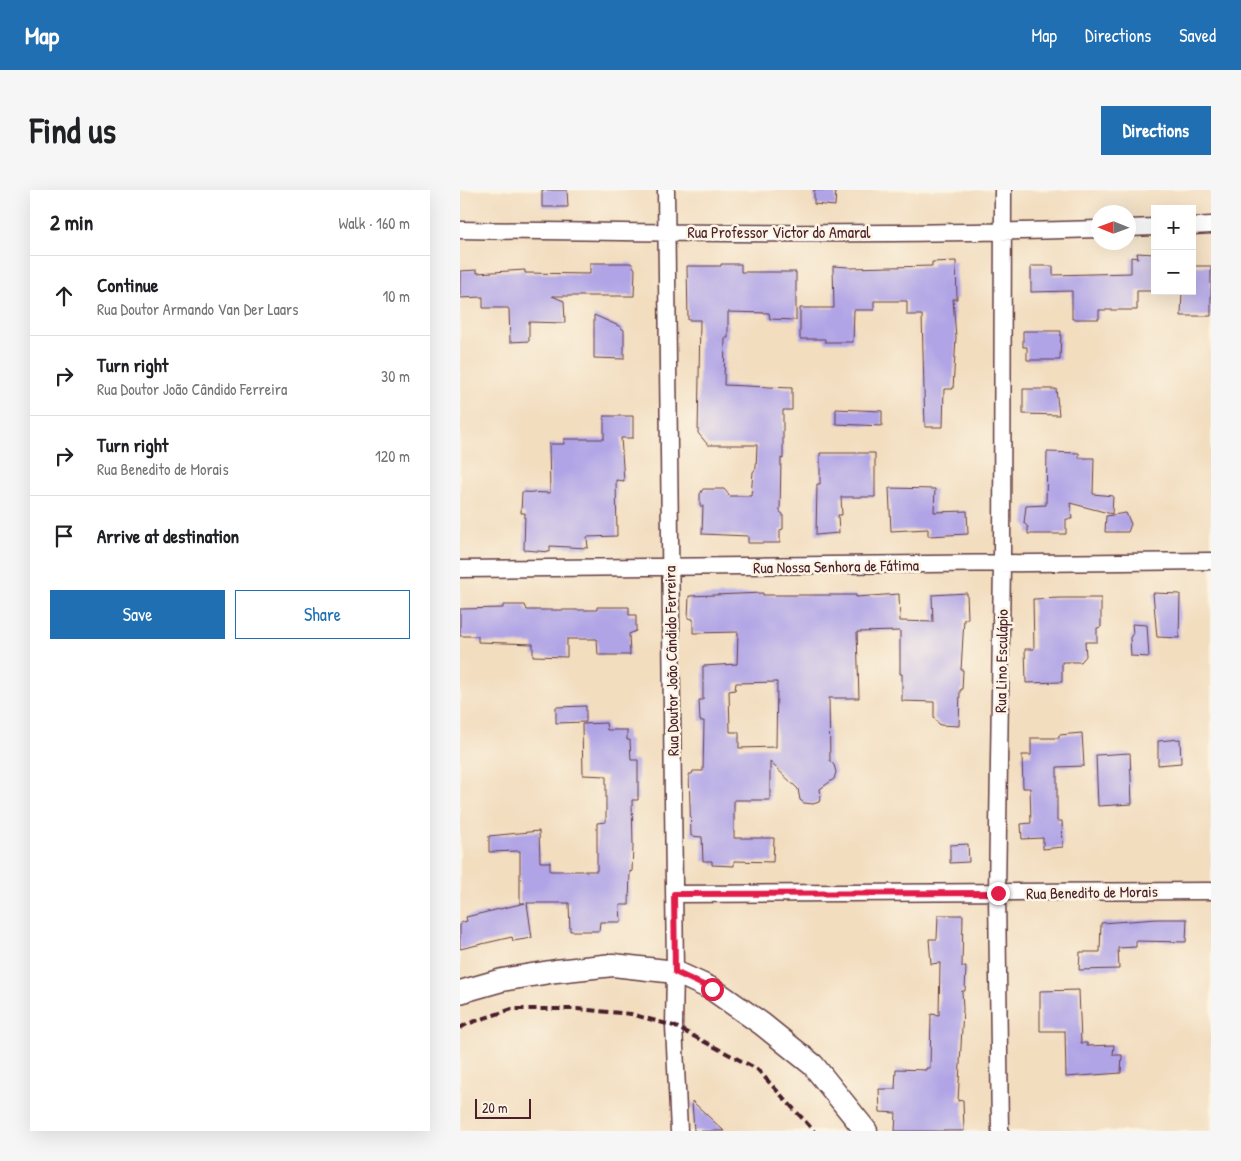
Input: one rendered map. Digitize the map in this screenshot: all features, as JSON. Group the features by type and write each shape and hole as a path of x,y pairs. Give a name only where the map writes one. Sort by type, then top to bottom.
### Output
{"main road":[{"path":"460,992 502,980 556,971 613,966 675,972 712,989 762,1024 813,1065 866,1131"}],"street":[{"name":"Rua Doutor João Cândido Ferreira","path":"666,190 675,972 674,1026 679,1131"},
{"name":"Rua Lino Esculápio","path":"1000,1131 998,893 1004,190"},
{"path":"1196,226 1211,225"},
{"path":"1136,228 1151,227"},
{"name":"Rua Professor Victor do Amaral","path":"460,230 666,233 1004,232 1091,229"},
{"name":"Rua Nossa Senhora de Fátima","path":"460,569 1211,561"},
{"name":"Rua Benedito de Morais","path":"674,894 1211,891"}],"building":[{"path":"542,190 567,190 568,207 542,207"},
{"path":"814,190 836,190 835,206 814,204"},
{"path":"1137,253 1151,254 1151,291 1137,291 1137,310 1099,310 1099,319 1072,319 1072,291 1031,292 1031,266 1053,266 1053,275 1131,273 1131,257 1138,258"},
{"path":"956,261 957,299 953,299 956,337 953,389 944,389 943,427 925,427 922,315 907,315 907,301 874,301 874,310 854,310 853,342 825,342 825,339 800,339 800,308 834,308 833,266 850,268 932,266 932,262"},
{"path":"590,263 631,263 635,269 634,296 552,296 564,301 565,323 529,322 529,341 510,342 508,308 483,308 483,297 460,298 460,271 477,270 477,273 525,270 525,273 590,274"},
{"path":"721,264 741,264 741,272 796,272 796,320 770,319 769,313 728,312 728,338 725,338 724,385 792,388 792,410 783,410 780,512 783,514 783,529 780,530 780,543 748,543 748,536 702,534 703,506 700,506 700,494 703,489 724,489 730,496 751,496 753,472 756,468 757,445 708,445 698,433 700,320 688,320 687,266 721,266"},
{"path":"1196,266 1211,266 1211,316 1181,316 1182,295 1196,295"},
{"path":"594,315 624,330 624,359 594,358"},
{"path":"1023,331 1061,331 1060,360 1027,360 1027,347 1023,347"},
{"path":"1023,389 1056,389 1059,415 1023,414"},
{"path":"836,409 882,411 882,426 836,424"},
{"path":"604,416 633,416 633,438 621,438 624,481 616,480 617,536 587,537 588,548 550,546 550,552 524,550 525,513 521,513 522,492 550,493 549,444 564,444 564,439 604,439"},
{"path":"1047,452 1079,453 1079,458 1094,458 1093,494 1113,496 1112,514 1070,503 1072,519 1066,519 1066,534 1028,534 1028,527 1024,523 1026,506 1046,505"},
{"path":"820,453 875,453 875,497 841,497 842,515 838,515 839,533 816,535 817,484 820,484"},
{"path":"889,488 935,489 934,512 967,511 968,534 928,536 928,529 891,531"},
{"path":"1126,513 1131,524 1128,532 1105,532 1106,516"},
{"path":"763,593 763,595 856,595 856,597 899,594 900,621 933,622 932,595 967,593 968,619 964,619 959,726 940,725 934,718 934,702 902,701 900,631 857,632 859,698 829,698 830,761 834,765 836,772 834,779 820,789 821,797 819,802 813,804 804,803 800,800 798,789 770,762 770,800 734,800 734,838 774,838 773,862 734,861 734,866 712,865 712,861 703,861 702,837 691,836 689,774 692,774 693,771 703,771 704,721 700,721 699,700 703,700 703,666 737,664 738,632 693,633 693,619 688,618 689,596","holes":["777,682 776,747 739,748 739,732 730,732 729,691 735,690 736,683"]},
{"path":"1153,593 1180,594 1179,638 1157,637"},
{"path":"1101,598 1101,627 1097,628 1097,642 1085,642 1086,656 1081,662 1062,662 1062,682 1026,683 1025,649 1034,649 1033,599"},
{"path":"503,605 525,605 527,610 597,610 597,607 629,607 629,615 636,615 636,631 629,634 630,655 598,655 597,639 567,639 567,657 533,656 533,644 478,642 478,636 460,636 460,609 503,608"},
{"path":"1132,624 1147,625 1149,657 1131,656 1130,638 1133,633"},
{"path":"586,706 586,722 556,723 556,707"},
{"path":"606,723 607,730 627,730 627,740 630,740 631,760 638,760 638,800 632,800 633,846 629,905 620,905 621,922 600,922 599,931 570,931 569,903 527,903 532,938 513,941 512,937 460,949 460,923 467,921 466,917 525,903 520,903 520,851 489,852 489,836 539,831 540,862 550,862 550,871 597,871 597,823 606,822 606,776 583,775 582,724"},
{"path":"1082,733 1084,766 1057,767 1057,821 1062,821 1063,847 1043,849 1043,838 1022,839 1021,824 1031,823 1030,788 1023,788 1022,755 1031,755 1031,738 1059,738 1059,735"},
{"path":"1180,739 1181,763 1158,765 1158,741"},
{"path":"1130,753 1132,804 1098,806 1096,755"},
{"path":"968,844 969,862 950,863 950,845"},
{"path":"938,915 963,915 962,967 966,967 965,991 962,991 963,1009 958,1101 963,1100 964,1131 895,1131 896,1113 880,1112 879,1089 895,1089 896,1069 926,1070 926,1068 930,1068 931,1014 939,1015 940,963 931,964 929,939 937,939"},
{"path":"1187,919 1186,942 1136,941 1136,947 1118,948 1119,969 1079,970 1080,952 1100,952 1101,923"},
{"path":"1079,990 1081,1043 1087,1043 1087,1046 1114,1045 1113,1055 1122,1055 1121,1073 1066,1077 1065,1031 1040,1031 1040,991"},
{"path":"692,1101 724,1131 694,1131"}],"railway":[{"path":"460,1028 512,1009 577,1009 631,1014 674,1026 757,1069 814,1131"}],"route":[{"path":"712,989 675,972 674,894 998,893"}]}
